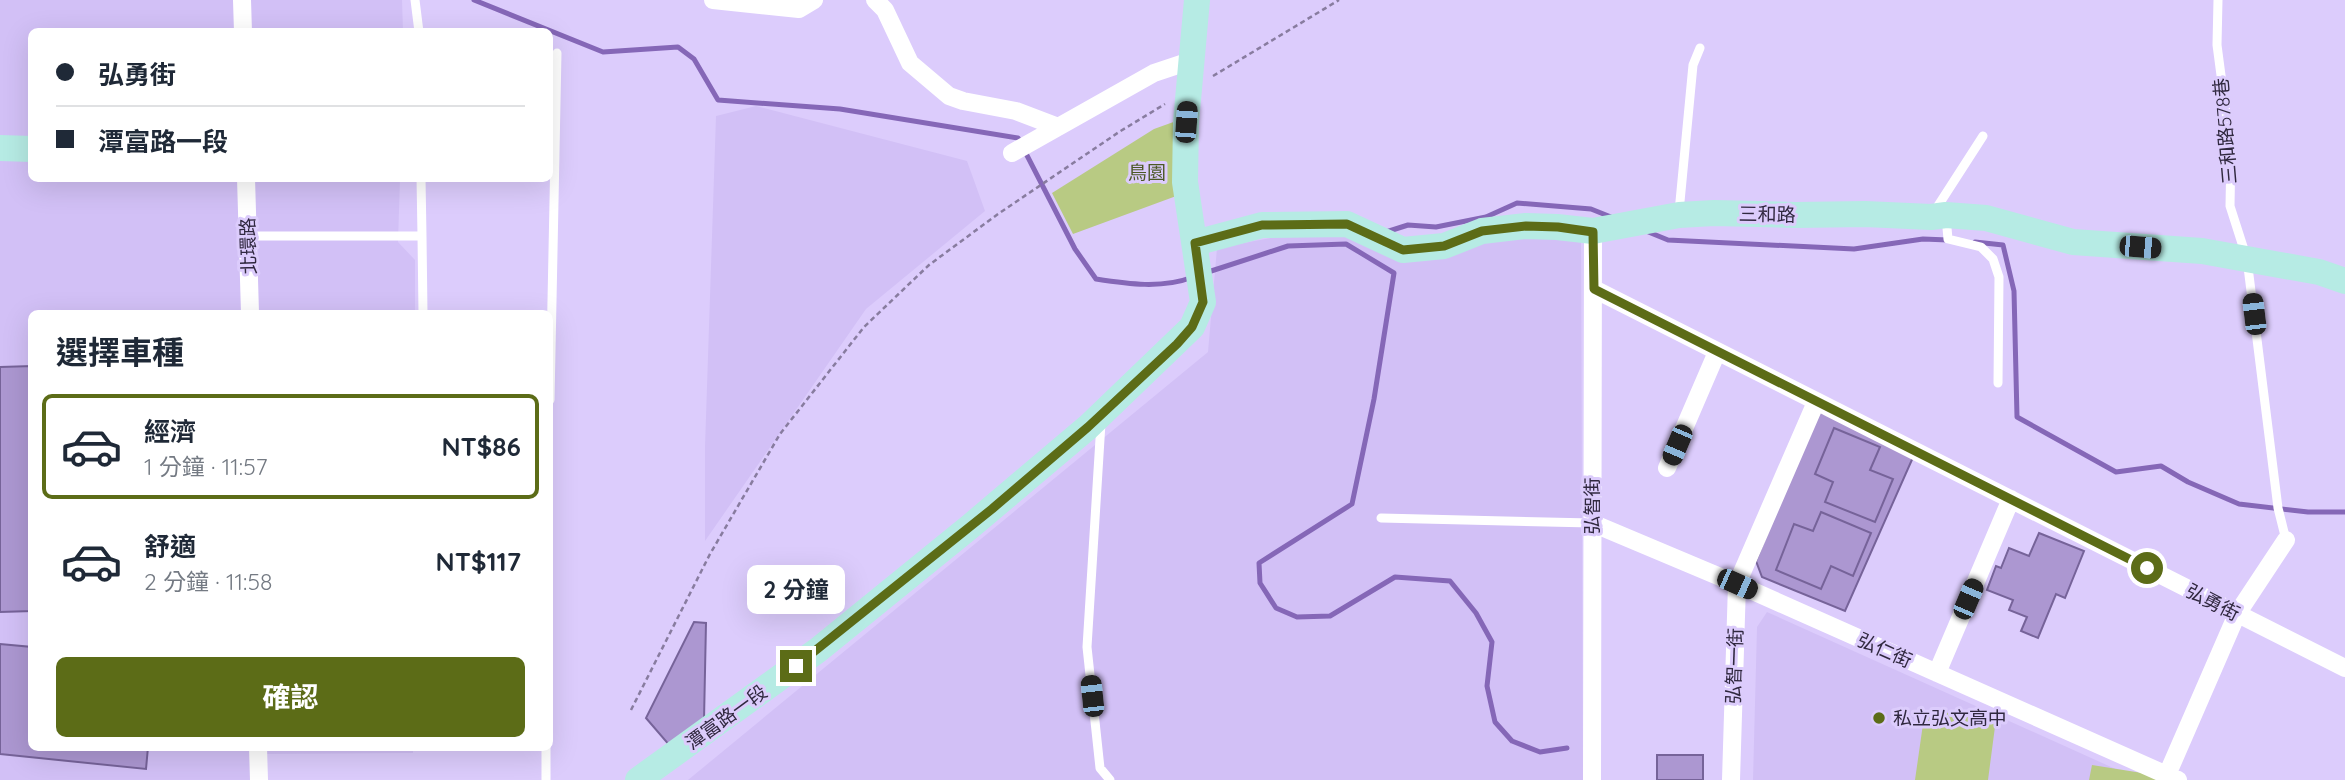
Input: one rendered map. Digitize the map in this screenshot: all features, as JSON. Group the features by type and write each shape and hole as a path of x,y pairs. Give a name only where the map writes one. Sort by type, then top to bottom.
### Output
{"street":[{"path":"242,0 243,28"},
{"path":"713,0 799,9 814,0"},
{"path":"875,0 886,10 910,63 949,96 1016,111 1050,131"},
{"name":"潭富路一段","path":"638,780 818,650 972,525 1101,414 1192,327 1203,302 1185,182 1190,61 1197,0"},
{"path":"1014,152 1154,73 1190,61"},
{"path":"0,148 28,149"},
{"name":"北環路","path":"246,182 250,310"},
{"name":"三和路","path":"1196,251 1262,225 1347,224 1403,250 1444,246 1482,231 1558,227 1593,232 1679,215 1865,214 1986,218 2073,242 2202,251 2319,272 2345,281"},
{"name":"弘智街","path":"1592,780 1593,232"},
{"name":"弘勇街","path":"1594,289 2345,668"},
{"path":"1667,468 1717,352"},
{"name":"弘智一街","path":"1731,780 1737,584 1816,401"},
{"path":"1937,673 2011,499"},
{"name":"弘仁街","path":"1592,523 1737,584 2172,778"},
{"path":"2172,778 2237,614 2286,540"},
{"path":"258,751 259,780"}],"lane":[{"path":"415,0 418,28"},
{"name":"三和路578巷","path":"2218,0 2217,45 2231,151 2230,206 2247,259 2278,508 2286,540"},
{"path":"1679,215 1693,65 1700,48"},
{"path":"553,127 556,53"},
{"path":"1983,136 1938,216 1948,239 1981,247 1993,259 1999,277 1998,383"},
{"path":"421,182 423,310"},
{"path":"550,310 551,182"},
{"path":"249,236 422,236"},
{"path":"1101,414 1087,647 1100,768 1110,780"},
{"path":"1381,518 1592,523"},
{"path":"546,751 546,780"}],"path":[{"path":"631,710 710,554 780,434 864,327 929,265 998,214"}],"shaded area":[{"path":"0,0 402,0 403,28 28,28 28,182 400,182 398,242 415,260 415,310 28,310 28,751 413,753 267,754 266,780 0,780"},
{"path":"756,106 967,161 985,211 866,309 705,541 705,447 716,116"},
{"path":"1331,227 1412,261 1517,233 1581,239 1583,780 688,780 1208,352 1217,248"},
{"name":"私立弘文高中","path":"1767,612 2140,780 1753,780 1757,627"}],"green space":[{"name":"鳥園","path":"1179,120 1179,195 1073,234 1052,193 1154,129"},
{"path":"1925,710 1996,719 1988,780 1915,780"},
{"path":"2092,765 2161,776 2161,780 2089,780"}],"building":[{"path":"28,366 28,611 0,612 0,367"},
{"path":"1816,411 1918,446 1845,611 1762,577 1756,561"},
{"path":"1834,428 1880,447 1870,470 1893,479 1875,522 1825,502 1833,482 1815,474"},
{"path":"1821,512 1871,533 1853,576 1831,566 1821,589 1776,570 1794,524 1813,531"},
{"path":"2039,533 2084,551 2065,598 2056,594 2038,638 2021,631 2027,617 2009,610 2013,600 1987,590 1996,566 2001,568 2009,548 2029,556"},
{"path":"694,622 706,623 704,720 670,746 646,718"},
{"path":"0,644 28,647 28,751 148,751 146,769 0,754"},
{"path":"1657,755 1703,755 1703,780 1657,780"}],"waterway":[{"path":"474,0 543,28"},
{"path":"553,32 603,52 678,47 694,59 718,100 840,109 1018,138 1075,249 1096,279 1157,284 1193,277"},
{"path":"1386,232 1408,225 1436,227 1486,217 1517,203 1591,209 1611,217"},
{"path":"1646,231 1668,240 1854,249 1923,239 1948,240"},
{"path":"1975,242 2003,245 2014,291 2017,417 2116,472 2161,466 2188,482 2239,504 2308,512 2345,512"},
{"path":"1205,273 1288,246 1346,244 1394,273 1374,399 1352,504 1259,563 1260,583 1276,608 1297,617 1330,616 1395,577 1450,581 1476,613 1492,642 1487,686 1495,722 1512,741 1540,752 1567,748"}],"place":[{"name":"私立弘文高中","path":"1879,718"}],"route":[{"path":"796,666 992,509 1088,427 1177,344 1192,327 1203,302 1195,243 1262,225 1347,224 1403,250 1444,246 1482,231 1526,226 1593,232 1594,289 2147,568"}]}
